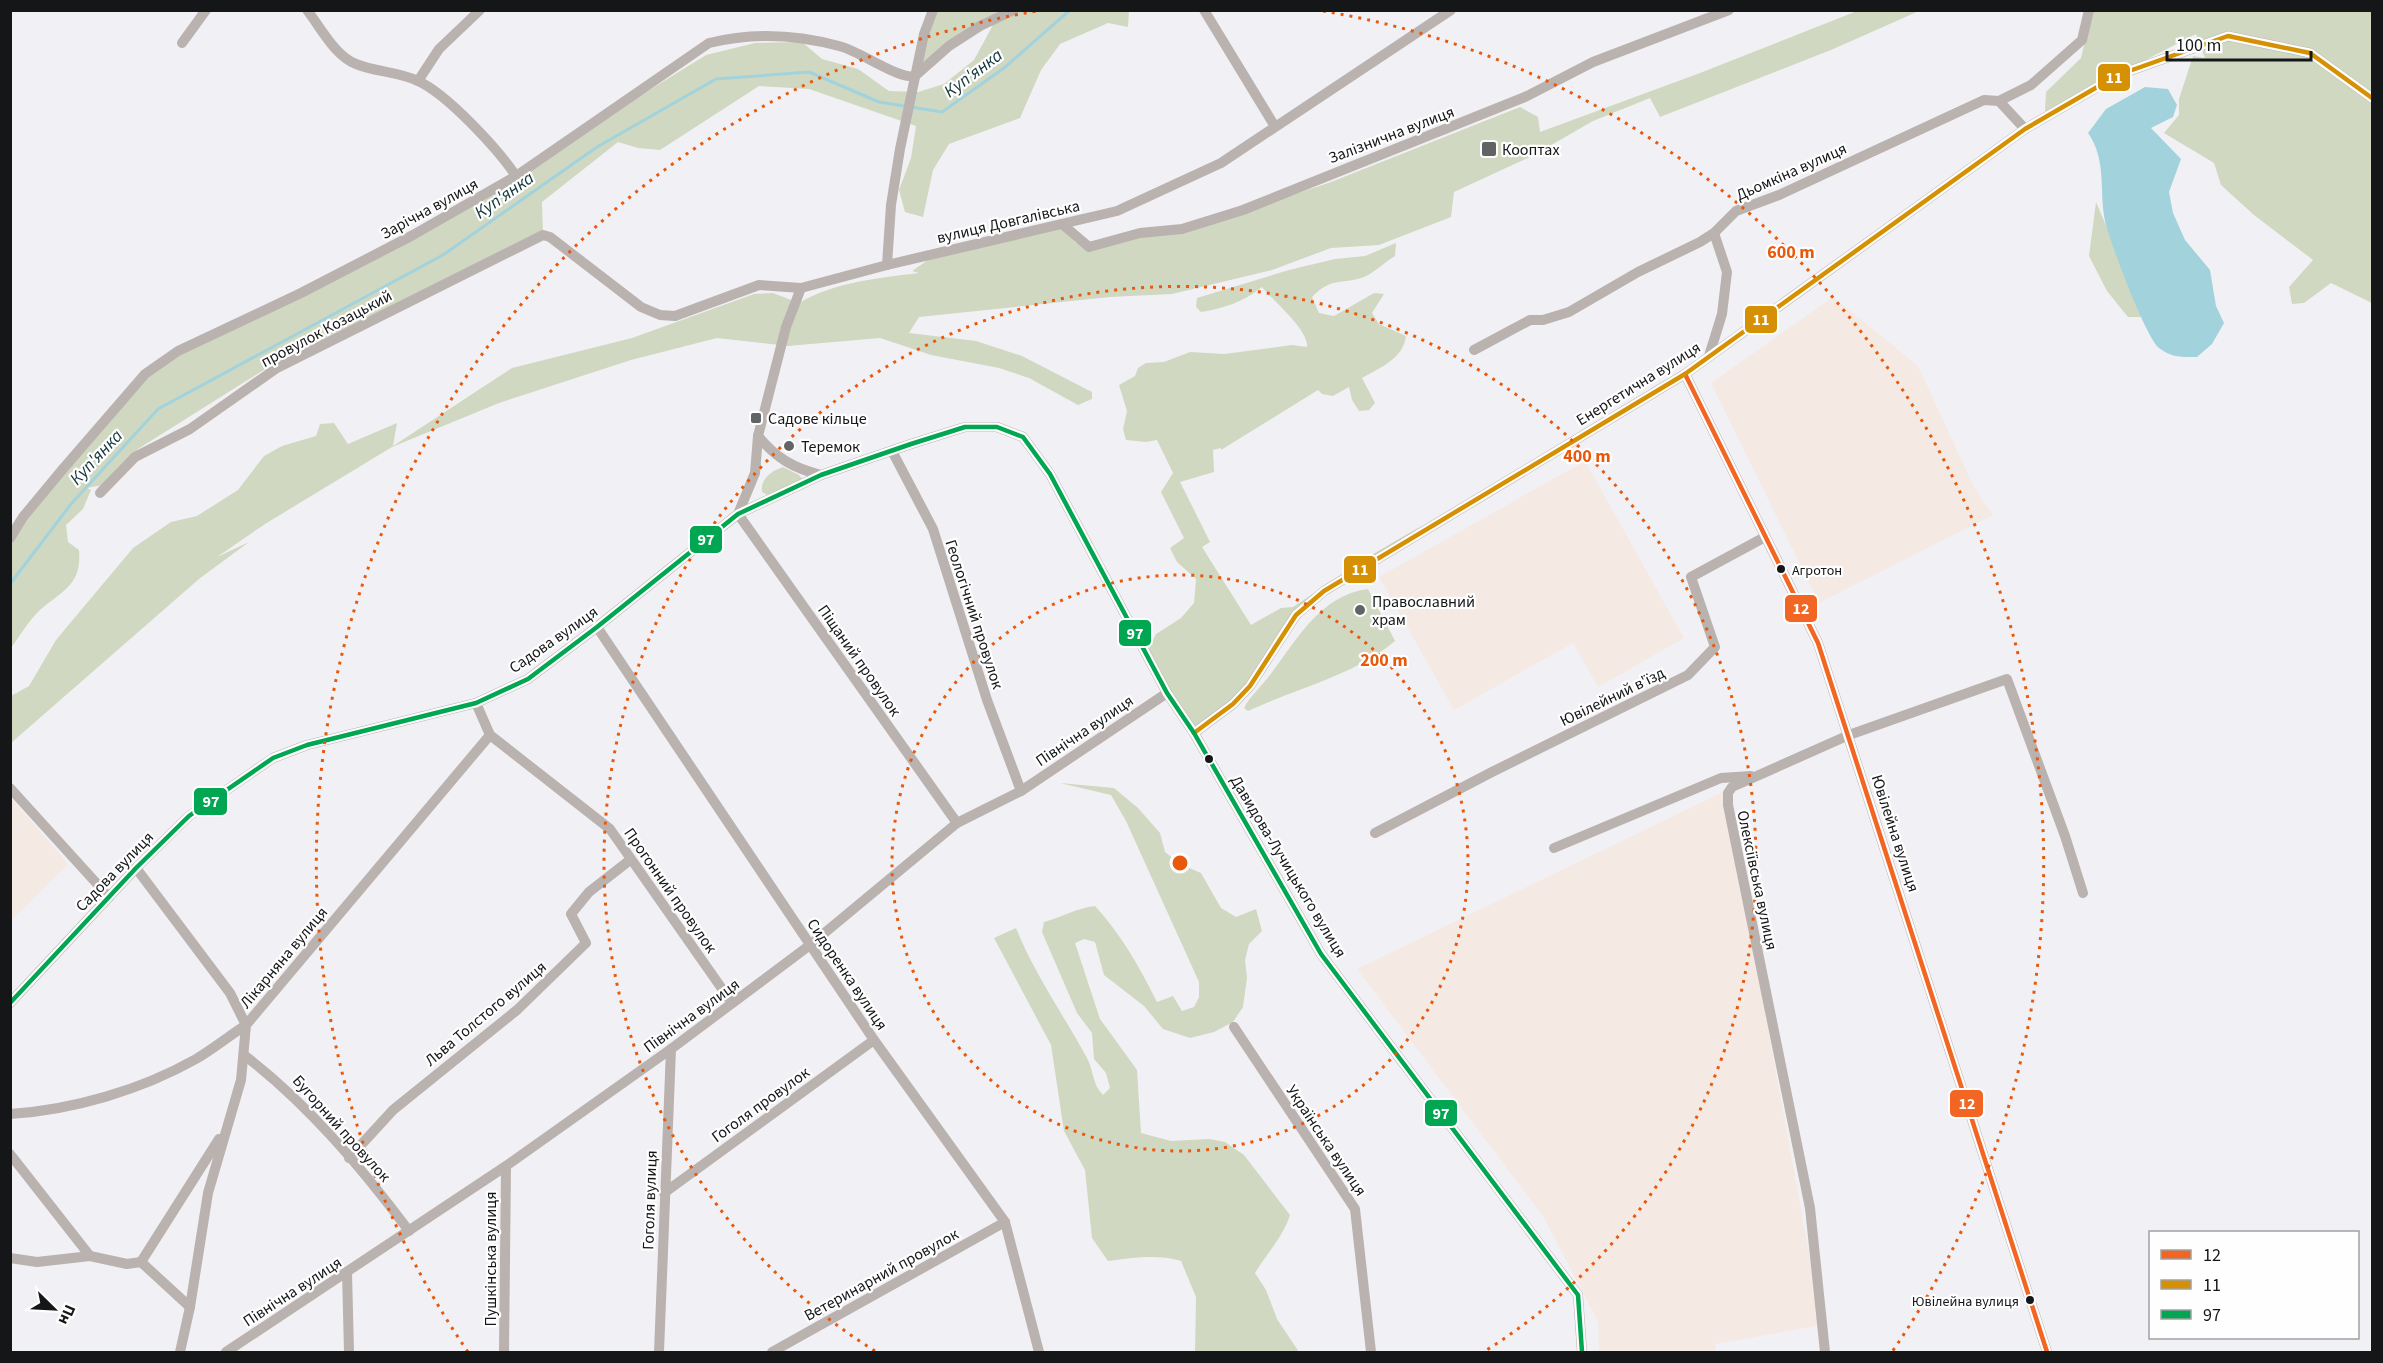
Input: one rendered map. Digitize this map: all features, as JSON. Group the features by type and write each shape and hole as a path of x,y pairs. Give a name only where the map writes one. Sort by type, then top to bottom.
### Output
{"street":[{"path":"182,43 206,10"},
{"path":"307,10 341,54 354,63 418,81 441,96 493,146 516,176"},
{"path":"418,81 439,49 480,10"},
{"path":"887,265 891,205 907,113 924,34 933,10"},
{"path":"915,76 949,46 980,26 1014,10"},
{"path":"1204,10 1275,125"},
{"name":"вулиця Довгалівська","path":"550,237 641,308 660,315 675,316 759,285 801,288 887,265 1117,211 1221,163 1451,10"},
{"name":"Залізнична вулиця","path":"1062,224 1089,247 1140,233 1182,229 1244,210 1525,97 1593,62 1729,10"},
{"name":"Дьомкіна вулиця","path":"1474,350 1530,320 1543,320 1569,312 1638,272 1714,233 1736,211 1779,195 1984,100 1999,101 2031,85 2082,40 2089,10"},
{"name":"Зарічна вулиця","path":"10,538 23,518 62,470 145,374 178,351 331,278 516,176 709,43 734,36 763,34 839,46 872,59 905,78 915,76"},
{"name":"Енергетична вулиця","path":"1194,733 1233,704 1250,686 1296,615 1324,591 1685,374 2025,129 2118,75 2228,36 2310,53 2373,98"},
{"path":"1999,101 2025,129"},
{"path":"1709,356 1722,314 1727,272 1714,233"},
{"name":"провулок Козацький","path":"100,493 135,457 190,429 277,368 527,241 543,235 550,237"},
{"path":"738,514 755,473 758,436 786,327 801,288"},
{"name":"Ювілейна вулиця","path":"1685,374 1818,644 2047,1353"},
{"name":"Садова вулиця","path":"10,1003 136,868 189,816 273,758 307,745 476,703 528,679 738,514 821,475 965,427 997,427 1023,437"},
{"path":"758,436 774,456 790,465 821,475"},
{"name":"Давидова-Лучицького вулиця","path":"1023,437 1050,474 1167,693 1194,733 1321,954 1578,1295 1582,1353"},
{"name":"Геологічний провулок","path":"892,451 933,529 987,700 1021,791"},
{"name":"Піщаний провулок","path":"738,514 957,823"},
{"name":"Ювілейний в'їзд","path":"1375,833 1688,675 1715,646 1691,577 1765,537"},
{"name":"Сидоренка вулиця","path":"597,627 874,1040 1005,1222 1039,1353"},
{"name":"Олексіївська вулиця","path":"1825,1353 1810,1208 1728,805 1728,793 1732,787 1849,735 2007,679 2066,836 2083,893"},
{"name":"Північна вулиця","path":"226,1353 506,1166 671,1048 810,945 957,823 1021,791 1167,693"},
{"name":"Прогонний провулок","path":"476,703 490,735 610,829 732,1003"},
{"name":"Лікарняна вулиця","path":"180,1353 190,1307 208,1193 241,1080 246,1025 490,735"},
{"path":"1554,848 1721,778 1757,776"},
{"path":"10,788 109,897"},
{"name":"Льва Толстого вулиця","path":"349,1158 393,1110 517,1010 586,943 571,914 589,892 630,860"},
{"path":"10,1114 48,1111 159,1078 197,1058 246,1025 230,993 136,868"},
{"name":"Українська вулиця","path":"1234,1027 1354,1209 1371,1353"},
{"name":"Гоголя провулок","path":"664,1193 874,1040"},
{"name":"Гоголя вулиця","path":"659,1353 671,1048"},
{"name":"Бугорний провулок","path":"244,1055 280,1083 382,1195 409,1231"},
{"path":"10,1258 37,1262 90,1256 127,1264 141,1262 226,1128"},
{"path":"10,1154 90,1256"},
{"name":"Пушкінська вулиця","path":"504,1353 506,1166"},
{"name":"Ветеринарний провулок","path":"772,1353 1005,1222"},
{"path":"141,1262 190,1307"},
{"path":"347,1272 349,1353"}],"shaded area":[{"path":"1833,297 1918,366 1975,489 1993,515 1819,603 1711,383"},
{"path":"1585,461 1684,638 1598,687 1573,643 1454,710 1379,577"},
{"path":"1725,791 1822,1325 1715,1344 1716,1352 1599,1352 1598,1321 1544,1218 1357,969"},
{"path":"10,797 68,864 11,921 10,921"}],"green space":[{"path":"933,11 1129,11 1128,27 1108,23 1060,44 1041,70 1020,118 949,144 933,170 923,217 905,212 899,190 911,158 916,126 809,89 759,86 660,150 638,148 618,142 542,202 543,235 278,361 138,449 109,484 87,488 91,490 83,509 66,525 68,542 79,550 79,562 74,579 36,614 11,648 11,538 157,363 444,217 706,55 755,43 802,42 822,59 858,69 889,91 918,92 944,84 974,60 994,23 966,35 915,76"},
{"path":"1857,11 1919,11 1831,50 1660,117 1650,98 1593,121 1534,155 1454,192 1451,217 1379,245 1331,248 1272,270 1172,294 1110,297 919,317 909,333 976,341 1022,356 1092,392 1092,399 1078,405 1029,378 999,368 931,355 880,338 788,346 717,338 631,360 499,403 392,447 265,524 217,557 249,542 199,579 11,743 11,696 29,686 56,640 133,548 171,522 197,516 238,490 264,456 282,446 316,436 320,424 334,423 348,444 397,423 393,446 512,368 632,338 754,294 773,293 799,303 842,286 919,273 912,271 928,260 1059,227 1076,243 1196,228 1331,182 1520,107 1538,117 1540,132 1700,73"},
{"path":"2092,11 2372,11 2372,303 2331,283 2304,303 2292,304 2289,287 2313,260 2254,215 2221,185 2214,163 2164,133 2179,115 2179,99 2193,56 2205,58 2196,34 2124,71 2061,108 2045,111 2046,92 2081,58"},
{"path":"2096,202 2145,317 2128,317 2107,291 2089,256"},
{"path":"1396,243 1395,256 1372,272 1364,277 1326,286 1312,297 1319,313 1334,316 1374,293 1384,294 1372,313 1379,324 1406,336 1401,351 1390,362 1362,378 1375,403 1369,410 1359,411 1352,400 1349,387 1333,396 1322,394 1318,390 1221,450 1221,448 1213,450 1214,472 1180,482 1210,542 1202,547 1251,625 1281,608 1293,607 1368,557 1421,526 1296,615 1251,684 1194,733 1146,655 1156,634 1181,618 1194,603 1196,579 1177,562 1170,548 1184,538 1161,492 1173,473 1157,440 1146,442 1126,440 1123,429 1127,411 1119,385 1135,376 1138,368 1146,363 1164,362 1190,352 1224,354 1292,345 1307,347 1306,340 1297,324 1262,287 1233,304 1201,312 1196,307 1197,298 1289,270 1335,259 1365,256"},
{"path":"783,467 799,475 803,480 769,496 762,492 767,476"},
{"path":"1368,589 1395,641 1379,653 1343,672 1248,711 1244,708 1300,634 1323,610 1336,600 1351,593"},
{"path":"1060,783 1114,788 1138,808 1160,833 1165,852 1180,864 1201,873 1221,908 1236,917 1256,909 1262,931 1249,944 1245,960 1247,978 1243,1007 1233,1022 1214,1032 1190,1038 1163,1029 1144,1006 1104,975 1095,942 1084,939 1075,943 1100,1019 1137,1070 1141,1133 1171,1141 1209,1139 1225,1142 1244,1155 1290,1215 1279,1238 1255,1273 1266,1290 1277,1319 1299,1352 1195,1352 1196,1297 1181,1261 1153,1257 1108,1261 1092,1238 1085,1170 1064,1131 1051,1045 994,938 1016,928 1040,978 1087,1058 1097,1086 1103,1095 1110,1088 1106,1073 1094,1059 1092,1033 1077,1013 1042,932 1044,922 1095,906 1129,952 1157,1002 1173,996 1182,1011 1194,1007 1199,997 1199,982 1126,821 1111,795"}],"water":[{"path":"2145,87 2168,89 2177,105 2173,117 2151,128 2181,159 2169,192 2173,213 2185,240 2210,270 2216,306 2224,323 2212,344 2197,357 2168,354 2159,348 2146,327 2120,267 2108,232 2103,210 2098,154 2088,133 2106,109"}],"waterway":[{"name":"Куп'янка","path":"10,584 71,504 158,409 443,255 597,147 716,79 809,72 879,102 942,112 1004,68 1070,10"}],"transit line":[{"name":"11","path":"1194,733 1233,704 1250,686 1296,615 1324,591 1685,374 2025,129 2118,75 2228,36 2310,53 2372,98"},
{"name":"12","path":"1685,374 1818,643 2047,1352"},
{"name":"97","path":"10,1003 136,868 189,816 273,758 307,745 476,703 528,679 738,514 821,475 911,444 965,427 997,427 1023,437 1050,474 1167,693 1194,733 1321,954 1578,1295 1582,1352"}],"place":[{"name":"Кооптах","path":"1489,149"},
{"name":"Садове кільце","path":"756,418"},
{"name":"Теремок","path":"789,446"},
{"name":"Агротон","path":"1781,569"},
{"name":"Православний храм","path":"1360,610"},
{"name":"Ювілейна вулиця","path":"2030,1300"}]}
